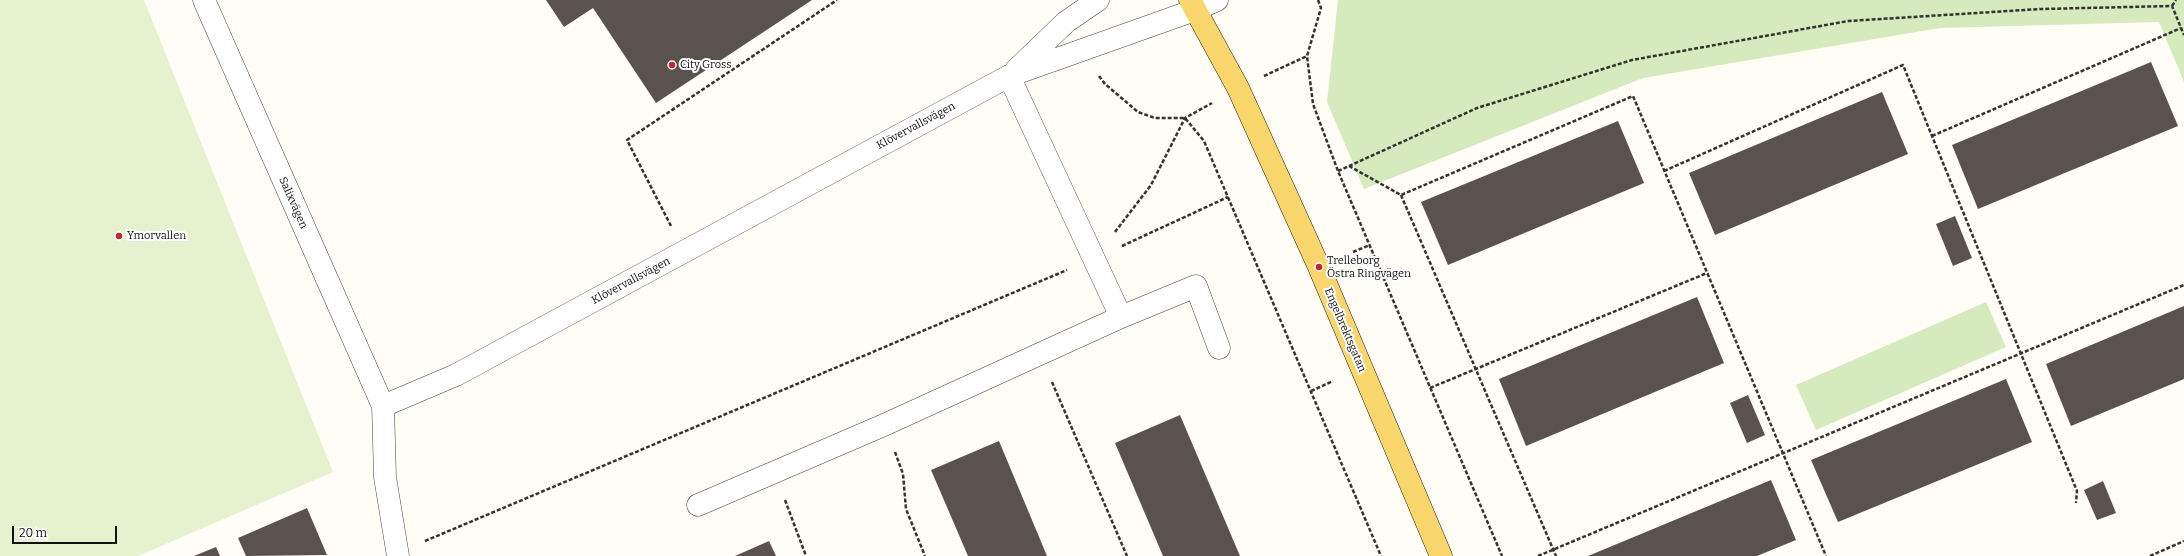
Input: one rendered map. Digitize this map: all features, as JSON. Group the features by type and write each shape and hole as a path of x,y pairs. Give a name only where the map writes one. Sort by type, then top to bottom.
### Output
{"main road":[{"name":"Engelbrektsgatan","path":"1193,5 1238,88 1319,267 1441,556"}],"street":[{"name":"Salixvägen","path":"204,0 383,406"},
{"name":"Klövervallsvägen","path":"1009,76 1066,22 1098,0"},
{"name":"Klövervallsvägen","path":"383,406 456,375 1009,76 1080,50 1193,5 1217,0"},
{"path":"1009,76 1121,316"},
{"path":"698,505 884,424 1121,316 1196,286 1219,348"},
{"path":"383,406 385,477 397,554"}],"path":[{"path":"685,252 627,140 837,0"},
{"path":"1318,0 1321,8 1307,56 1313,104 1338,171 1502,556"},
{"path":"2172,6 2176,0"},
{"path":"1338,171 1476,108 1632,60 1848,21 2041,9 2172,6"},
{"path":"2172,6 2184,35"},
{"path":"1932,136 2181,28"},
{"path":"1080,50 1105,84 1138,112 1155,118 1185,118 1238,88 1307,56"},
{"path":"1664,171 1902,65 2077,491 2076,503"},
{"path":"1401,195 1633,96 1826,556"},
{"path":"1185,118 1204,141 1382,556"},
{"path":"1094,259 1151,185 1185,118"},
{"path":"1349,166 1401,195 1556,556"},
{"path":"397,554 1094,259 1228,197"},
{"path":"1353,252 1370,245"},
{"path":"1430,388 1707,273"},
{"path":"1538,556 2184,285"},
{"path":"1040,354 1126,556"},
{"path":"1311,391 1333,381"},
{"path":"884,424 903,474 906,509 925,556"},
{"path":"774,472 806,556"},
{"path":"2150,556 2184,541"}],"green space":[{"name":"Ymorvallen","path":"0,0 144,0 333,472 138,556 0,556"},
{"path":"1338,0 2184,0 2184,82 2159,22 1940,28 1643,78 1364,189 1327,102"},
{"path":"1986,302 2006,347 1816,430 1796,385"}],"building":[{"name":"City Gross","path":"546,0 812,0 656,103 593,8 564,27"},
{"path":"2151,62 2178,126 1978,209 1952,145"},
{"path":"1882,92 1908,154 1715,235 1689,173"},
{"path":"1618,121 1644,183 1448,265 1421,202"},
{"path":"1955,216 1972,258 1953,266 1936,224"},
{"path":"1697,297 1724,363 1526,446 1499,379"},
{"path":"2184,306 2184,379 2071,426 2046,364"},
{"path":"2006,379 2032,442 1838,522 1811,460"},
{"path":"1748,395 1765,435 1747,443 1730,403"},
{"path":"1180,415 1240,556 1163,556 1115,443"},
{"path":"999,441 1047,556 968,556 931,470"},
{"path":"1771,480 1796,540 1757,556 1588,556"},
{"path":"2103,481 2116,513 2097,520 2084,490"},
{"path":"307,508 327,555 246,556 238,538"},
{"path":"769,541 776,556 735,556"},
{"path":"216,547 220,556 194,556"}],"place":[{"name":"City Gross","path":"672,65"},
{"name":"Ymorvallen","path":"119,236"},
{"name":"Trelleborg Östra Ringvägen","path":"1319,267"}]}
